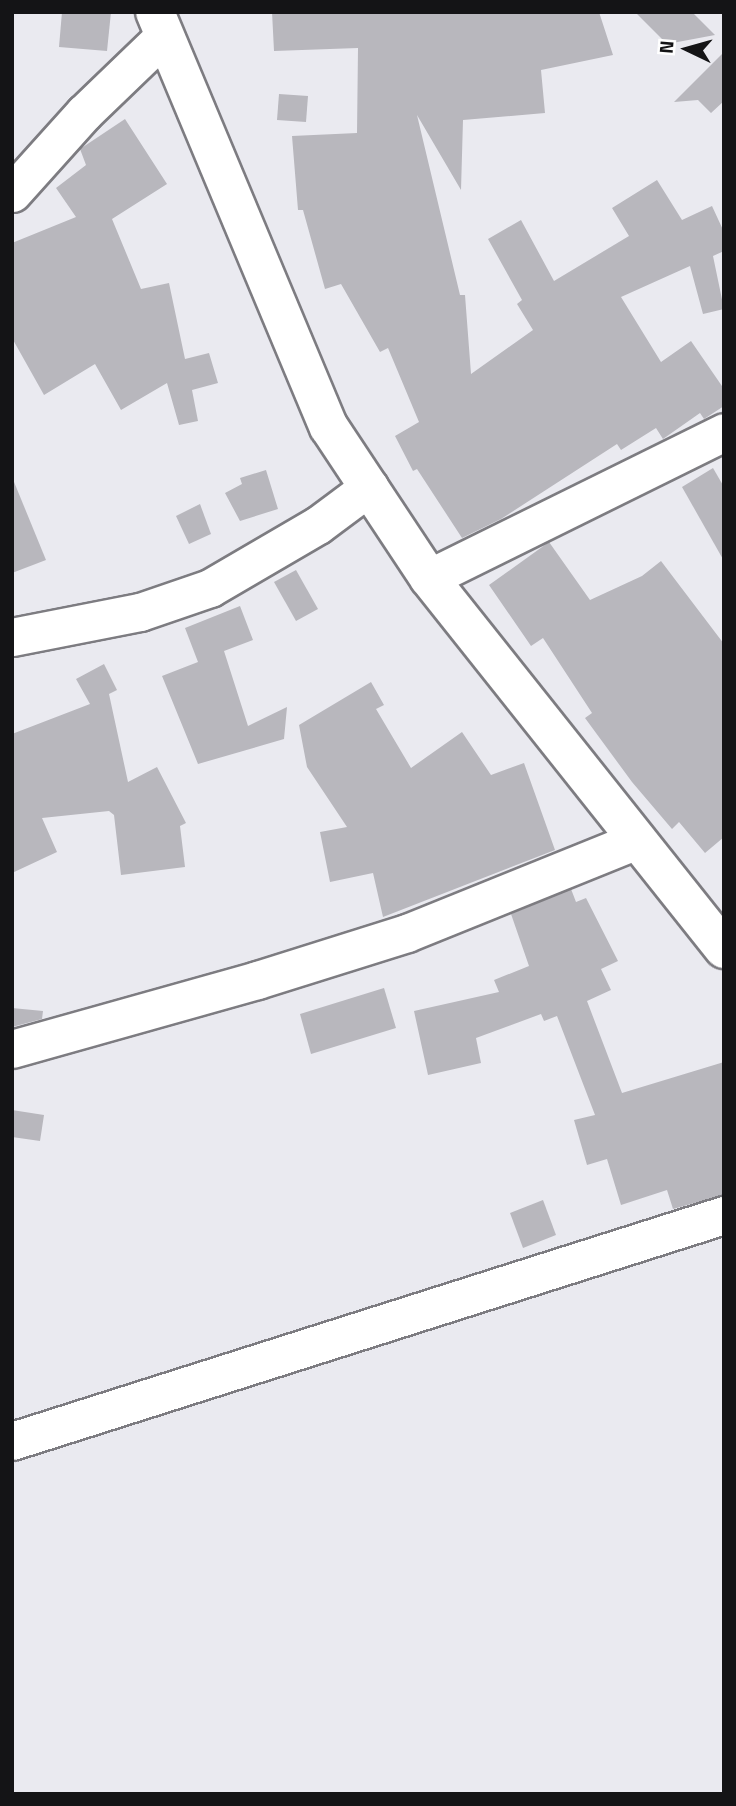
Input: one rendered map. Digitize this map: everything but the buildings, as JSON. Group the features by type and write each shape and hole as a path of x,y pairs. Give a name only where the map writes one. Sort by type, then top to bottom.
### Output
{"main road":[{"path":"159,24 329,427 429,578 724,949"}],"street":[{"path":"12,193 159,24"},
{"path":"429,578 724,432"},
{"path":"12,637 141,612 210,588 318,525 369,487"},
{"path":"12,1049 257,981 407,933 637,840"},
{"path":"12,1441 724,1215"}]}
